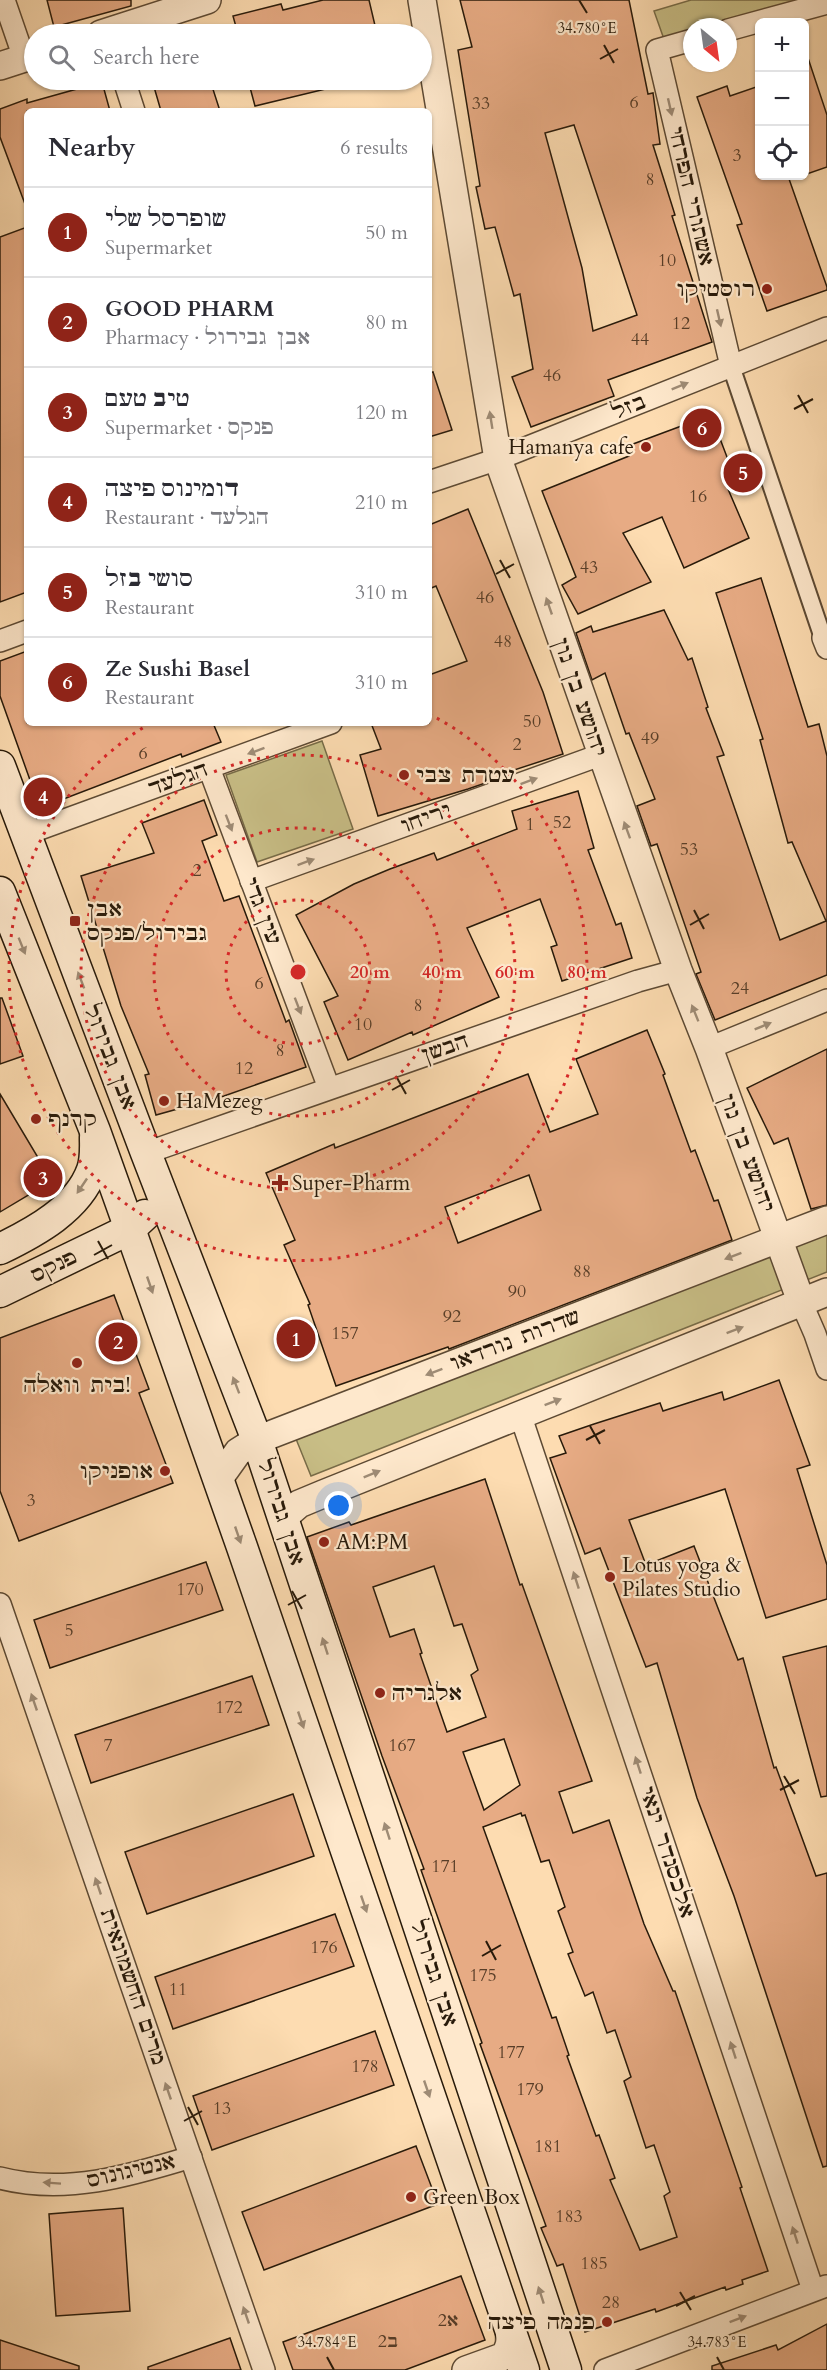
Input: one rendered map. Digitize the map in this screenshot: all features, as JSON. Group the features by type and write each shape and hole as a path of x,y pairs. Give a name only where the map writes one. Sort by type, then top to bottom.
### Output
{"main road":[{"name":"אבן גבירול","path":"0,766 257,1440 566,2370"},
{"name":"אבן גבירול","path":"0,892 95,1131 218,1480 524,2370"},
{"name":"פנקס","path":"0,1249 53,1218 76,1195 92,1171 95,1158 95,1131"},
{"name":"פנקס","path":"0,1292 130,1230 146,1213 149,1201 146,1153"}],"street":[{"path":"4,0 19,60"},
{"path":"136,24 207,0"},
{"name":"יהושע בן נון","path":"422,0 426,24"},
{"path":"737,28 827,3"},
{"name":"אשתורי הפרחי","path":"683,43 657,50 730,366 825,643"},
{"name":"יהושע בן נון","path":"432,60 498,459 600,755 827,1369"},
{"path":"127,90 133,108"},
{"name":"בזל","path":"432,481 498,459 827,328"},
{"path":"0,641 24,632"},
{"name":"הגלעד","path":"26,834 323,726"},
{"name":"יריחו","path":"251,881 600,755"},
{"name":"עין גדי","path":"209,768 329,1088"},
{"name":"הבשן","path":"146,1153 638,981 678,970"},
{"path":"709,1048 827,1000"},
{"name":"שדרות נורדאו","path":"218,1480 238,1452 257,1440 827,1220"},
{"path":"283,1518 298,1504 802,1304 827,1292"},
{"name":"אלכסנדר ינאי","path":"520,1414 820,2288"},
{"name":"מרים החשמונאית","path":"0,1604 264,2370"},
{"name":"אנטיגונוס","path":"0,2178 11,2181 73,2185 124,2177 191,2157"},
{"path":"605,2370 820,2288"},
{"path":"466,2370 502,2357 506,2353 510,2343 509,2326"}],"shaded area":[{"path":"691,0 811,0 737,21 737,18 683,18 683,37 665,42 654,11"},
{"path":"322,741 353,829 257,862 226,775"},
{"path":"827,1229 827,1272 311,1476 296,1439"}],"building":[{"path":"47,0 131,0 131,6 65,24 53,24"},
{"path":"323,0 369,0 375,24 235,24 233,16 281,4 283,10"},
{"path":"460,0 629,0 648,94 653,93 660,144 653,145 675,215 672,216 712,342 608,380 614,396 531,427 512,377 533,369 520,294 514,296 495,227 485,229 476,187 480,186 458,50 472,47","holes":["574,125 637,315 593,331 582,268 545,133"]},
{"path":"809,61 827,115 827,167 809,173"},
{"path":"727,86 730,96 755,87 755,180 789,180 827,290 767,311 737,225 742,224 697,97"},
{"path":"73,90 104,90 109,108 24,108 24,201 0,137 0,109 27,99 27,103"},
{"path":"155,90 213,90 219,108 160,108"},
{"path":"251,90 322,90 255,106"},
{"path":"24,228 24,593 0,602 0,237"},
{"path":"432,372 452,430 432,436"},
{"path":"711,415 738,486 728,489 749,538 684,568 662,517 623,533 651,582 578,614 562,585 576,577 542,491 629,456 625,447"},
{"path":"468,509 543,692 563,754 499,775 500,778 468,789 378,816 360,755 381,749 372,726 432,726 432,674 467,661 436,586 432,588 432,524"},
{"path":"761,578 808,727 819,724 827,756 827,975 715,1020 696,974 701,972 657,844 651,846 637,806 655,799 629,733 626,734 605,673 592,680 576,633 591,626 593,632 664,610 688,660 692,658 708,707 706,708 724,755 717,757 780,940 826,921 792,842 788,843 760,740 763,739 716,593"},
{"path":"24,652 24,726 214,726 221,742 182,757 181,754 40,808 0,696 0,661"},
{"path":"578,791 594,848 588,850 616,925 621,923 632,958 562,981 551,947 557,945 540,899 467,928 499,997 413,1035 412,1032 348,1060 324,1002 338,996 296,915 354,884 390,869 434,853 437,860 517,829 512,811"},
{"path":"204,800 217,835 202,841 224,901 239,896 286,1022 289,1020 306,1067 224,1096 156,1115 145,1075 149,1074 121,1006 81,876 154,853 142,823"},
{"path":"0,998 2,998 23,1056 0,1064"},
{"path":"647,1030 665,1074 663,1075 691,1152 695,1150 714,1201 718,1200 732,1240 449,1349 448,1347 336,1386 308,1305 310,1304 284,1245 295,1240 266,1173 334,1144 335,1148 528,1074 550,1132 598,1114 576,1059","holes":["529,1175 541,1210 458,1243 445,1207"]},
{"path":"827,1049 827,1205 811,1209 788,1138 774,1144 747,1088"},
{"path":"0,1094 52,1181 0,1212"},
{"path":"114,1295 149,1389 139,1393 173,1483 19,1541 0,1491 0,1338"},
{"path":"779,1380 810,1465 797,1469 827,1565 827,1599 766,1618 725,1489 629,1520 646,1565 694,1546 738,1660 743,1658 774,1768 776,1767 816,1876 827,1873 827,2166 823,2167 734,1896 697,1798 657,1663 646,1667 600,1548 585,1554 550,1458 566,1453 559,1436 594,1424 660,1403 663,1411 722,1392 724,1400"},
{"path":"485,1479 520,1585 522,1584 592,1781 559,1792 573,1833 609,1820 644,1924 673,1991 675,1991 742,2187 740,2188 768,2271 742,2280 743,2284 726,2290 725,2287 656,2312 655,2309 585,2332 563,2264 557,2266 541,2228 546,2226 480,2044 482,2043 421,1870 424,1869 382,1756 307,1537 349,1522 351,1525","holes":["434,1566 454,1626 462,1624 478,1670 471,1675 486,1717 447,1732 420,1654 422,1653 414,1629 390,1637 373,1587","504,1739 520,1785 484,1810 463,1752","521,1813 522,1816 525,1815 541,1862 549,1860 565,1907 558,1911 573,1952 568,1954 585,1996 593,1992 607,2033 615,2030 631,2077 624,2081 646,2148 654,2145 670,2192 664,2196 677,2237 640,2250 610,2180 615,2178 599,2135 596,2136 567,2056 569,2055 556,2017 552,2018 483,1827"]},
{"path":"206,1562 223,1610 50,1668 34,1620"},
{"path":"827,1646 827,1796 821,1797 783,1657"},
{"path":"252,1676 269,1725 91,1783 75,1735"},
{"path":"293,1794 314,1856 147,1914 125,1852"},
{"path":"335,1914 354,1966 173,2029 155,1977"},
{"path":"375,2031 394,2085 212,2150 193,2096"},
{"path":"416,2146 438,2204 264,2270 242,2212"},
{"path":"123,2208 130,2311 56,2316 49,2214"},
{"path":"461,2276 485,2340 405,2370 293,2370 283,2342"},
{"path":"827,2324 827,2370 712,2370 712,2366 776,2345 778,2350"},
{"path":"230,2338 241,2370 148,2370 148,2367"},
{"path":"0,2340 79,2366 79,2370 0,2370"}],"place":[{"name":"רוסטיקו","path":"767,289"},
{"name":"Ze Sushi Basel","path":"702,428"},
{"name":"Hamanya cafe","path":"646,447"},
{"name":"סושי בזל","path":"743,473"},
{"name":"עטרת צבי","path":"404,775"},
{"name":"דומינוס פיצה","path":"43,797"},
{"name":"אבן גבירול/פנקס","path":"75,921"},
{"name":"HaMezeg","path":"164,1101"},
{"name":"קרנף","path":"36,1119"},
{"name":"טיב טעם","path":"43,1178"},
{"name":"Super-Pharm","path":"280,1183"},
{"name":"שופרסל שלי","path":"296,1339"},
{"name":"GOOD PHARM","path":"118,1342"},
{"name":"בית וואלה!","path":"77,1363"},
{"name":"אופניקו","path":"165,1471"},
{"name":"AM:PM","path":"324,1542"},
{"name":"Lotus yoga & Pilates Studio","path":"610,1577"},
{"name":"אלגריה","path":"380,1693"},
{"name":"Green Box","path":"411,2197"},
{"name":"פנמה פיצה","path":"607,2322"}]}
